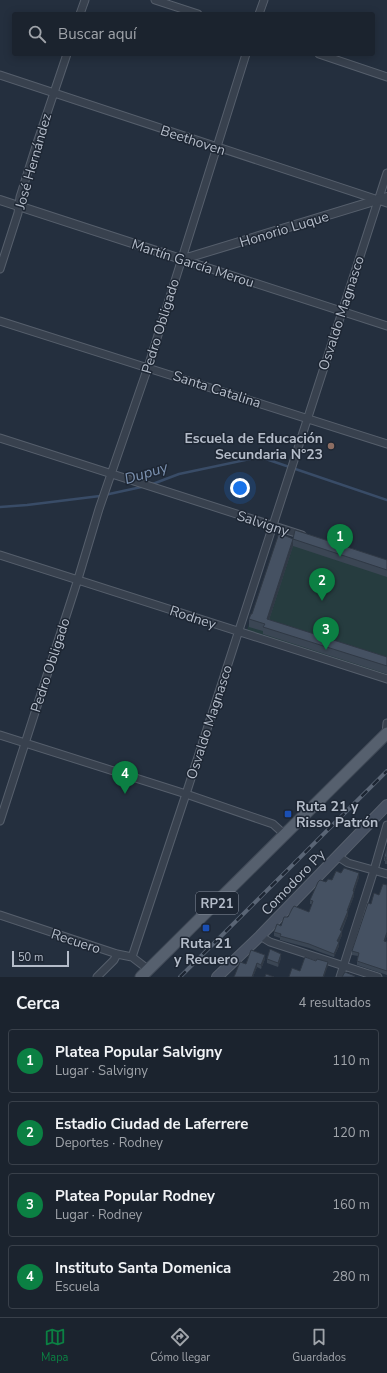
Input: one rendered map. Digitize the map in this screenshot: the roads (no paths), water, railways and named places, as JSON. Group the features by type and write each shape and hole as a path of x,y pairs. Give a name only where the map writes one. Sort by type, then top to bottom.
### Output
{"main road":[{"name":"RP21","path":"145,973 285,835 387,730"},
{"name":"Comodoro Py","path":"217,977 260,936 387,804"}],"street":[{"path":"81,12 85,0"},
{"path":"155,0 192,12"},
{"path":"261,12 264,0"},
{"name":"José Hernández","path":"0,269 18,213 20,197 66,56"},
{"name":"Pedro Obligado","path":"0,820 78,580 99,509 148,367 245,56"},
{"path":"325,56 387,77"},
{"name":"Beethoven","path":"0,76 387,203"},
{"name":"Osvaldo Magnasco","path":"132,957 387,173"},
{"name":"Honorio Luque","path":"181,259 190,258 387,198"},
{"name":"Martín García Merou","path":"0,200 387,326"},
{"name":"Santa Catalina","path":"0,321 387,444"},
{"path":"0,438 111,474"},
{"name":"Salvigny","path":"111,474 308,537"},
{"name":"Rodney","path":"0,555 387,679"},
{"path":"0,735 186,794 273,824 285,835"},
{"path":"340,977 387,825"},
{"path":"337,856 348,863 387,874"},
{"name":"Recuero","path":"0,916 117,954 132,957 145,973"},
{"path":"260,936 270,942 378,977"},
{"path":"98,977 114,960 117,954"}],"waterway":[{"name":"Dupuy","path":"150,485 179,474 260,457 387,500"},
{"name":"Dupuy","path":"0,507 100,496 146,486"}],"railway":[{"path":"180,977 387,771"}],"place":[{"name":"Escuela de Educación Secundaria Nº23","path":"331,446"},
{"name":"Platea Popular Salvigny","path":"340,557"},
{"name":"Estadio Ciudad de Laferrere","path":"322,601"},
{"name":"Platea Popular Rodney","path":"326,650"},
{"name":"Instituto Santa Domenica","path":"125,794"},
{"name":"Ruta 21 y Risso Patrón","path":"288,814"},
{"name":"Ruta 21 y Recuero","path":"206,928"}]}
